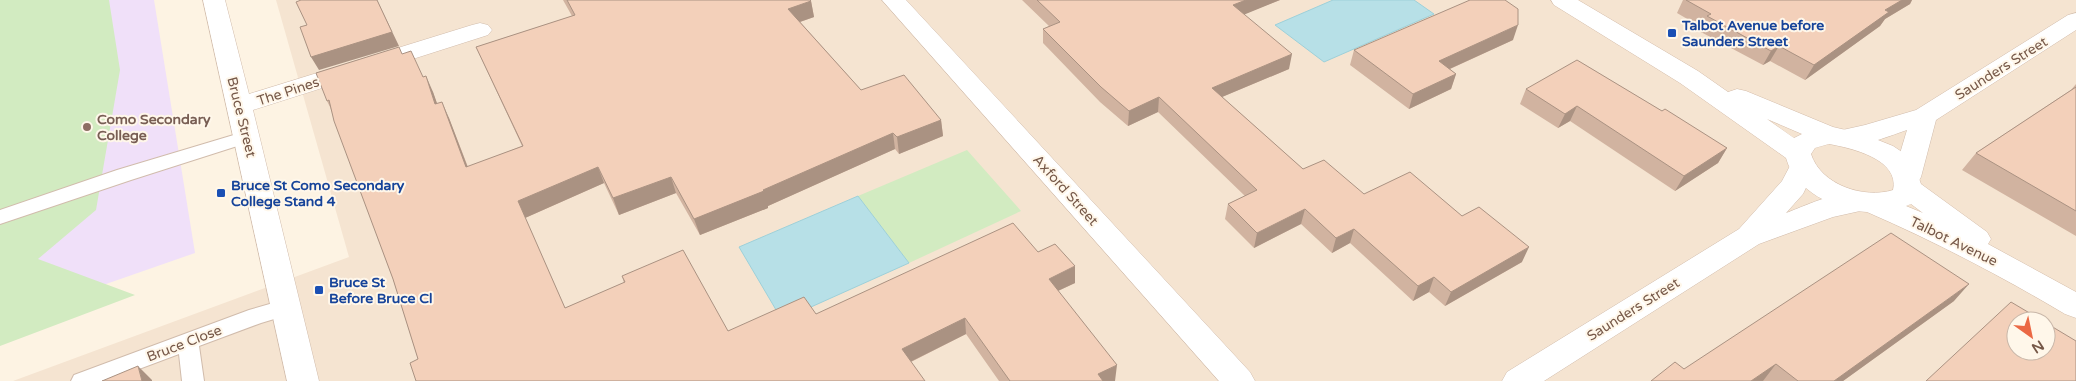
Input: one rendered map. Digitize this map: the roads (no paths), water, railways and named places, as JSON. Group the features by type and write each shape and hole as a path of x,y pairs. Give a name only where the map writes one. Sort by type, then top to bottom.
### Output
{"street":[{"name":"Bruce Street","path":"214,0 287,307 302,381"},
{"name":"Axford Street","path":"893,0 1239,381"},
{"path":"1562,0 1690,77 1799,161"},
{"name":"Saunders Street","path":"1749,237 1793,187 1799,161 1798,147 1804,141 1813,137 1866,134 1925,116 2076,20"},
{"name":"The Pines","path":"239,106 480,30"},
{"path":"1690,77 1837,136"},
{"path":"1908,183 1911,159 1925,116"},
{"name":"Talbot Avenue","path":"1837,136 1862,142 1891,157 1902,167 1908,183 2032,280"},
{"name":"Talbot Avenue","path":"1799,161 1810,177 1825,189 1900,215 2032,280 2076,306"},
{"name":"Saunders Street","path":"1518,381 1749,237 1828,208 1866,203 1887,204 1897,201 1905,196 1908,183"}],"lane":[{"path":"0,217 124,175 246,137"},
{"name":"Bruce Close","path":"82,381 256,316 287,307"},
{"path":"188,341 193,381"}],"water":[{"path":"1333,0 1414,0 1434,14 1324,62 1275,25"},
{"path":"858,196 909,263 782,320 739,247"}],"place":[{"name":"Talbot Avenue before Saunders Street","path":"1672,33"},
{"name":"Como Secondary College","path":"87,127"},
{"name":"Bruce St Como Secondary College Stand 4","path":"221,193"},
{"name":"Bruce St Before Bruce Cl","path":"319,290"}]}
